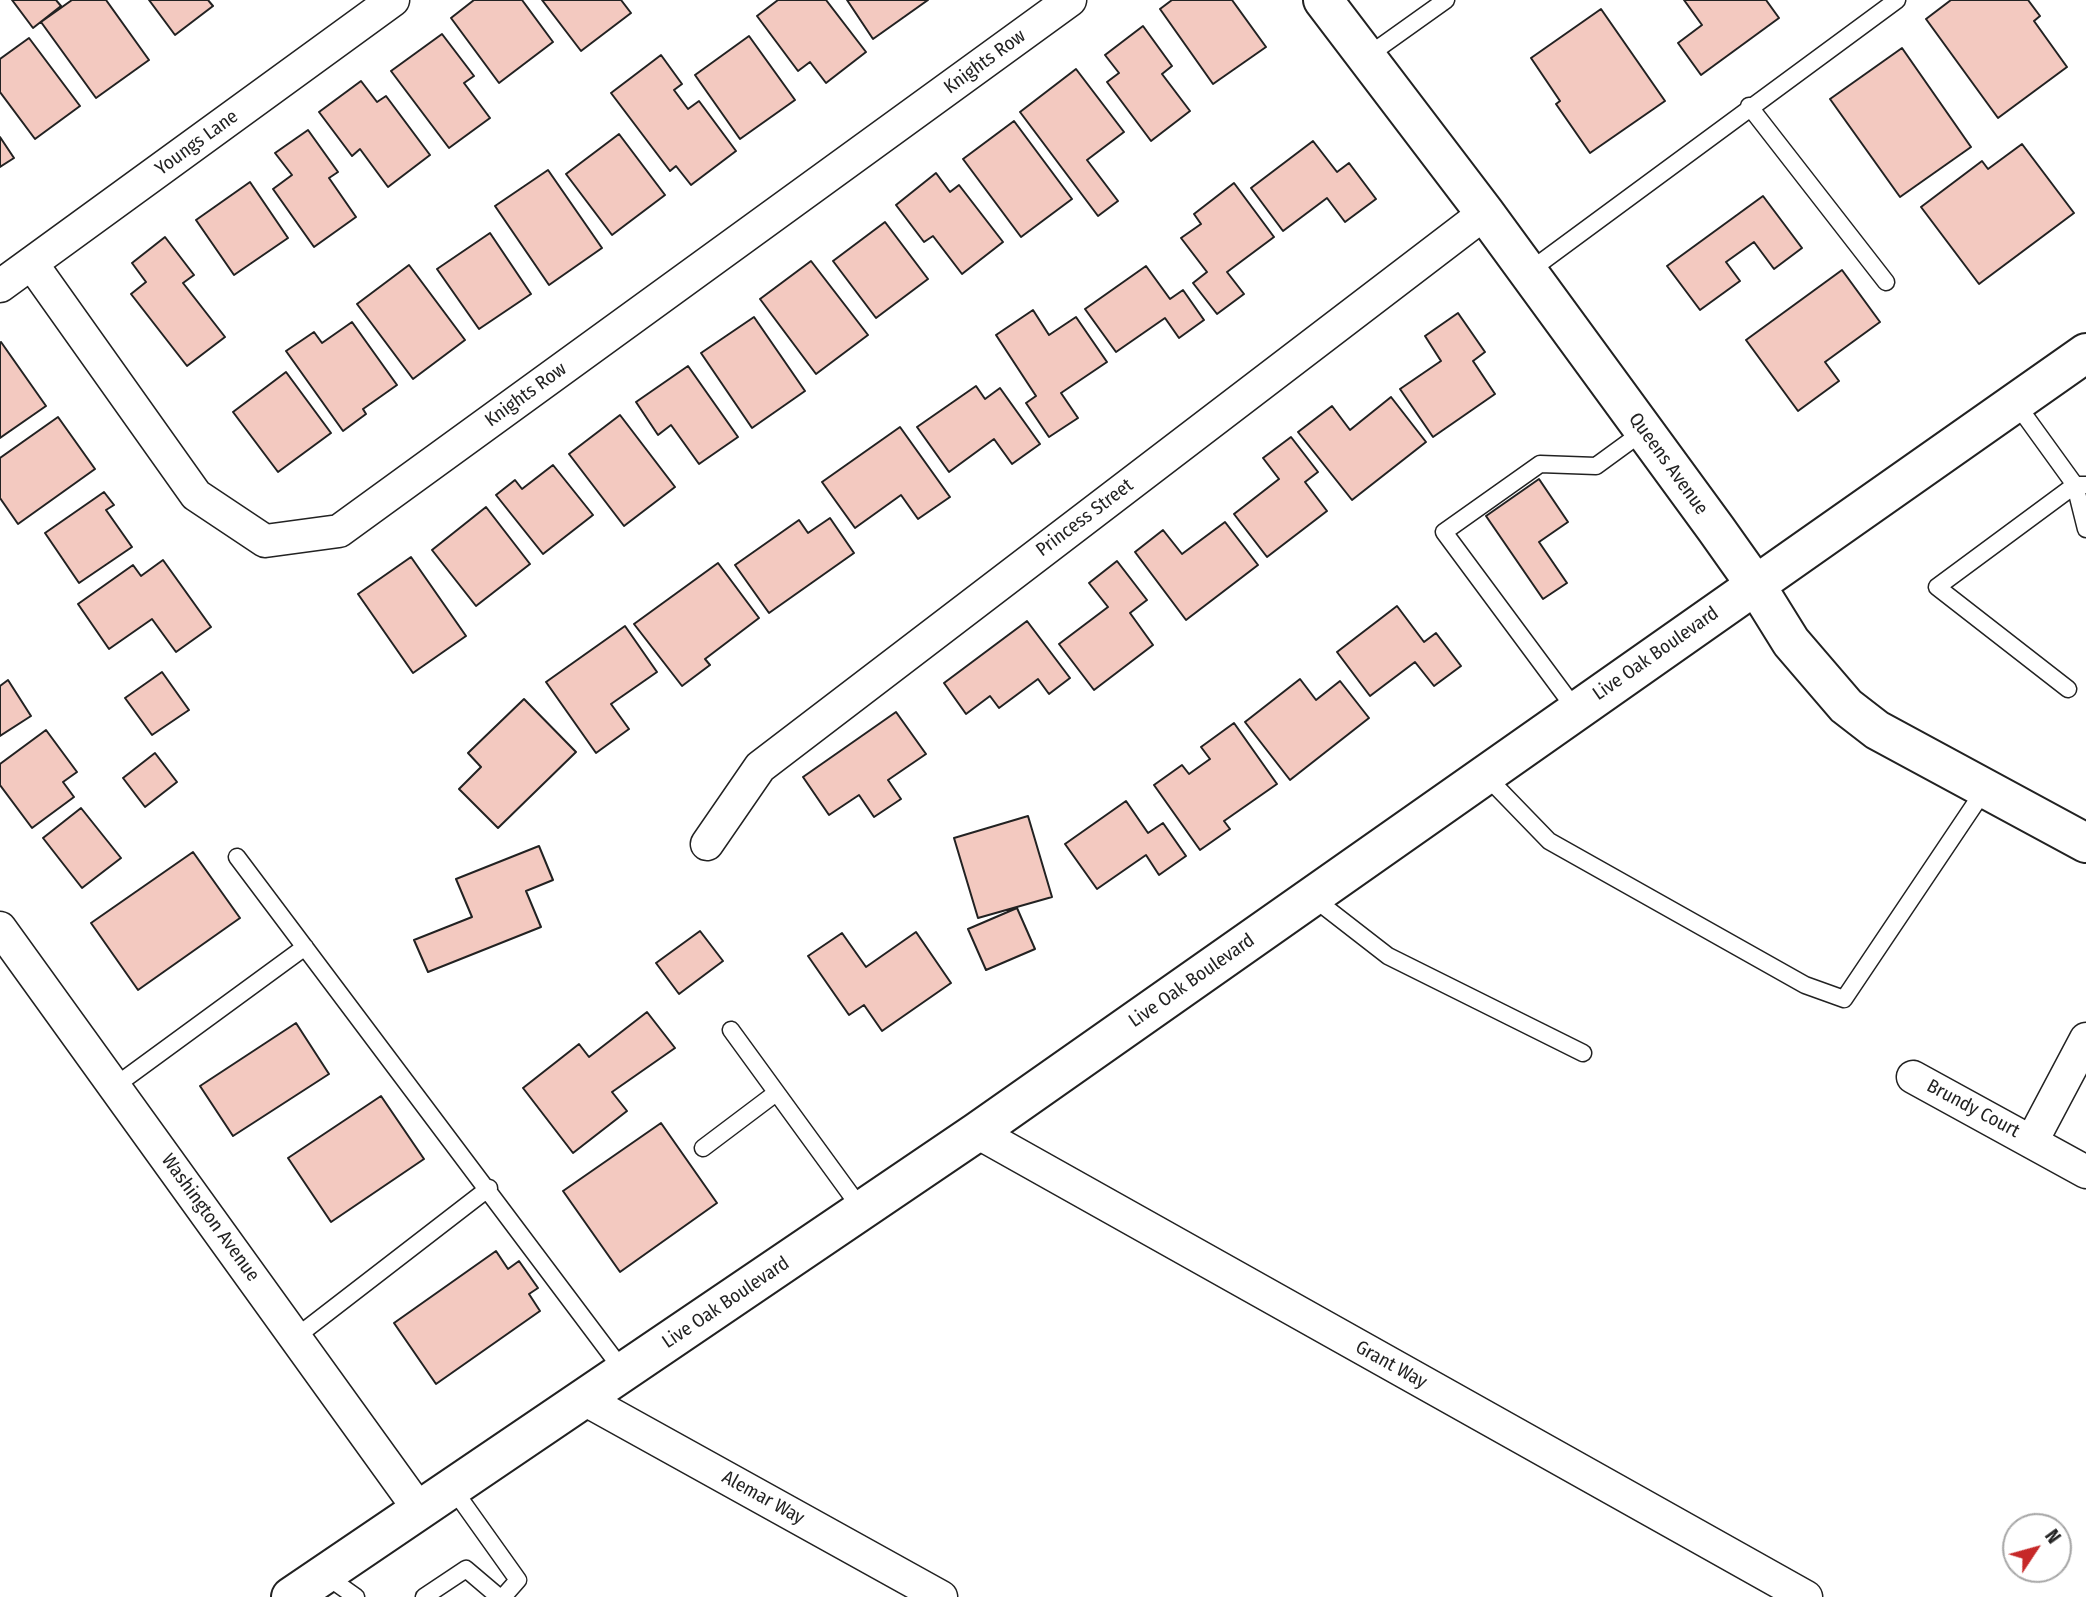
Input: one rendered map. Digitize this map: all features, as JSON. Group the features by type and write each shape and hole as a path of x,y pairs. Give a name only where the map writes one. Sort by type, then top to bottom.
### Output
{"main road":[{"name":"Queens Avenue","path":"1323,0 1485,213 1644,431 1755,584 1791,642 1846,706 1877,730 2086,844"},
{"name":"Live Oak Boulevard","path":"291,1597 418,1508 584,1399 977,1132 2086,353"}],"street":[{"name":"Youngs Lane","path":"0,286 393,0"},
{"name":"Knights Row","path":"32,264 196,495 265,541 339,531 1070,0"},
{"name":"Princess Street","path":"707,844 760,766 1485,213"},
{"name":"Washington Avenue","path":"0,928 418,1508"},
{"name":"Brundy Court","path":"2032,1141 2086,1039"},
{"name":"Brundy Court","path":"1913,1077 2086,1172"},
{"name":"Grant Way","path":"977,1132 1806,1597"},
{"name":"Alemar Way","path":"584,1399 941,1597"}],"lane":[{"path":"1366,57 1446,0"},
{"path":"1528,272 1749,106 1897,0"},
{"path":"1749,106 1886,282"},
{"path":"2015,402 2080,485 2086,529"},
{"path":"1576,710 1444,532 1540,464 1596,466 1644,431"},
{"path":"2068,689 1937,587 2080,485"},
{"path":"1485,774 1549,841 1805,985 1844,999 1985,789"},
{"path":"237,857 489,1188 624,1372"},
{"path":"1312,897 1388,956 1583,1053"},
{"path":"115,1086 304,947"},
{"path":"731,1030 862,1210"},
{"path":"703,1147 776,1093"},
{"path":"296,1337 489,1188"},
{"path":"424,1597 466,1569 501,1597 518,1580 451,1486"},
{"path":"323,1574 356,1597"}],"building":[{"path":"12,0 56,0 61,6 33,28"},
{"path":"72,0 106,0 149,60 96,98 41,22"},
{"path":"149,0 208,0 213,6 175,35"},
{"path":"474,0 522,0 553,42 499,83 451,18"},
{"path":"542,0 621,0 631,13 581,51"},
{"path":"778,0 826,0 866,52 826,83 810,62 798,71 757,16"},
{"path":"847,0 928,0 873,39"},
{"path":"1172,0 1232,0 1266,47 1213,84 1160,9"},
{"path":"1684,0 1766,0 1779,18 1701,75 1678,43 1702,25"},
{"path":"1951,0 2028,0 2040,16 2034,21 2067,67 1998,118 1926,19"},
{"path":"1601,9 1665,101 1590,153 1556,104 1560,101 1531,58"},
{"path":"1143,26 1172,66 1162,74 1190,111 1151,141 1107,82 1119,73 1105,55"},
{"path":"442,34 474,76 464,83 490,118 449,148 391,71"},
{"path":"749,36 795,100 740,139 695,75"},
{"path":"29,38 80,106 35,139 0,92 0,59"},
{"path":"1902,48 1971,147 1900,197 1830,99"},
{"path":"661,55 682,84 674,90 688,109 699,101 736,151 691,185 676,166 670,171 611,93"},
{"path":"1076,69 1124,132 1087,160 1118,201 1098,216 1020,112"},
{"path":"361,81 377,102 386,96 430,155 388,187 360,149 352,156 319,112"},
{"path":"1014,121 1072,199 1021,237 963,159"},
{"path":"308,130 338,172 329,178 356,217 314,247 273,189 292,175 275,153"},
{"path":"619,134 665,195 612,235 566,174"},
{"path":"0,137 14,158 0,167"},
{"path":"1313,141 1337,172 1349,163 1376,199 1345,222 1327,198 1283,231 1251,188"},
{"path":"2022,144 2074,213 1979,284 1921,207 1982,161 1988,169"},
{"path":"548,170 602,248 549,285 495,206"},
{"path":"936,173 950,192 959,185 1003,242 962,274 933,236 924,242 896,205"},
{"path":"250,182 288,238 234,275 196,220"},
{"path":"1234,183 1274,237 1227,272 1244,294 1217,314 1193,283 1207,272 1181,238 1201,224 1194,214"},
{"path":"1763,196 1802,248 1774,269 1754,242 1726,262 1740,281 1700,310 1667,266"},
{"path":"885,222 928,279 876,318 833,261"},
{"path":"490,233 531,294 479,329 437,269"},
{"path":"165,237 194,275 183,283 225,337 187,366 131,294 146,282 132,263"},
{"path":"811,261 868,335 816,374 760,299"},
{"path":"409,265 465,340 413,379 357,304"},
{"path":"1146,266 1170,299 1183,290 1204,320 1179,338 1165,318 1116,352 1085,309"},
{"path":"1842,270 1880,322 1825,362 1839,381 1798,411 1746,340"},
{"path":"1033,310 1049,335 1076,317 1107,362 1061,393 1078,418 1049,437 1026,403 1036,396 996,335"},
{"path":"1458,313 1485,352 1473,361 1495,394 1433,437 1400,389 1441,361 1425,336"},
{"path":"754,317 805,391 752,428 701,353"},
{"path":"352,322 397,385 363,409 366,414 343,431 286,351 314,332 322,343"},
{"path":"0,343 46,406 0,438"},
{"path":"688,366 738,437 699,464 671,425 658,435 636,402"},
{"path":"286,372 331,433 278,472 233,412"},
{"path":"976,386 985,399 1000,388 1040,444 1012,464 994,439 949,472 917,427"},
{"path":"1391,397 1426,442 1352,500 1298,432 1332,406 1350,430"},
{"path":"620,415 675,487 624,526 569,454"},
{"path":"58,417 95,469 18,524 0,498 0,458"},
{"path":"900,427 950,497 918,519 901,495 855,528 822,482"},
{"path":"1291,437 1318,472 1305,482 1327,511 1267,557 1234,514 1279,479 1263,458"},
{"path":"553,465 593,515 543,554 496,495 515,480 522,489"},
{"path":"1539,479 1568,522 1539,542 1567,583 1543,599 1486,516"},
{"path":"104,492 114,505 106,510 132,547 79,583 45,533"},
{"path":"486,507 530,564 476,606 432,550"},
{"path":"830,518 854,553 769,613 735,565 799,520 808,533"},
{"path":"1225,522 1258,565 1186,620 1135,552 1163,530 1182,554"},
{"path":"411,557 466,636 413,673 358,594"},
{"path":"163,560 211,627 176,652 152,619 109,649 78,604 133,565 141,576"},
{"path":"1117,561 1147,600 1130,613 1153,645 1094,690 1059,644 1108,607 1089,583"},
{"path":"718,563 759,618 705,659 710,665 682,686 634,624"},
{"path":"1397,606 1424,642 1436,633 1461,666 1434,686 1415,662 1370,696 1337,652"},
{"path":"1027,621 1070,678 1049,694 1038,679 999,708 990,696 966,714 944,683"},
{"path":"625,626 657,672 611,704 629,729 596,753 546,682"},
{"path":"162,672 189,710 152,735 125,698"},
{"path":"1300,679 1316,700 1340,681 1369,718 1290,780 1245,722"},
{"path":"8,680 31,716 0,736 0,686"},
{"path":"524,699 576,752 498,828 459,789 481,767 468,753"},
{"path":"896,712 926,754 888,780 901,799 874,817 859,795 829,815 803,777"},
{"path":"1234,723 1277,784 1224,821 1230,829 1200,850 1154,785 1182,765 1189,774 1210,759 1201,747"},
{"path":"46,730 77,772 63,782 74,797 32,828 0,785 0,764"},
{"path":"155,753 177,782 145,807 123,778"},
{"path":"1126,801 1148,833 1163,823 1186,856 1159,875 1146,855 1097,889 1065,844"},
{"path":"81,808 121,858 82,888 43,838"},
{"path":"1028,816 1052,897 978,918 954,838"},
{"path":"539,846 553,880 526,891 541,927 428,972 414,940 472,917 456,879"},
{"path":"193,852 240,918 138,990 91,923"},
{"path":"1017,908 1035,949 986,970 968,929"},
{"path":"700,931 723,961 679,994 656,963"},
{"path":"916,932 951,983 882,1031 864,1005 849,1015 808,956 842,933 866,967"},
{"path":"647,1012 675,1048 612,1092 627,1111 573,1153 523,1088 579,1044 589,1057"},
{"path":"296,1023 329,1074 233,1136 200,1086"},
{"path":"381,1096 424,1159 331,1222 288,1158"},
{"path":"661,1123 717,1203 620,1272 563,1191"},
{"path":"496,1251 508,1269 519,1261 538,1288 529,1294 540,1311 436,1384 394,1323"}]}
